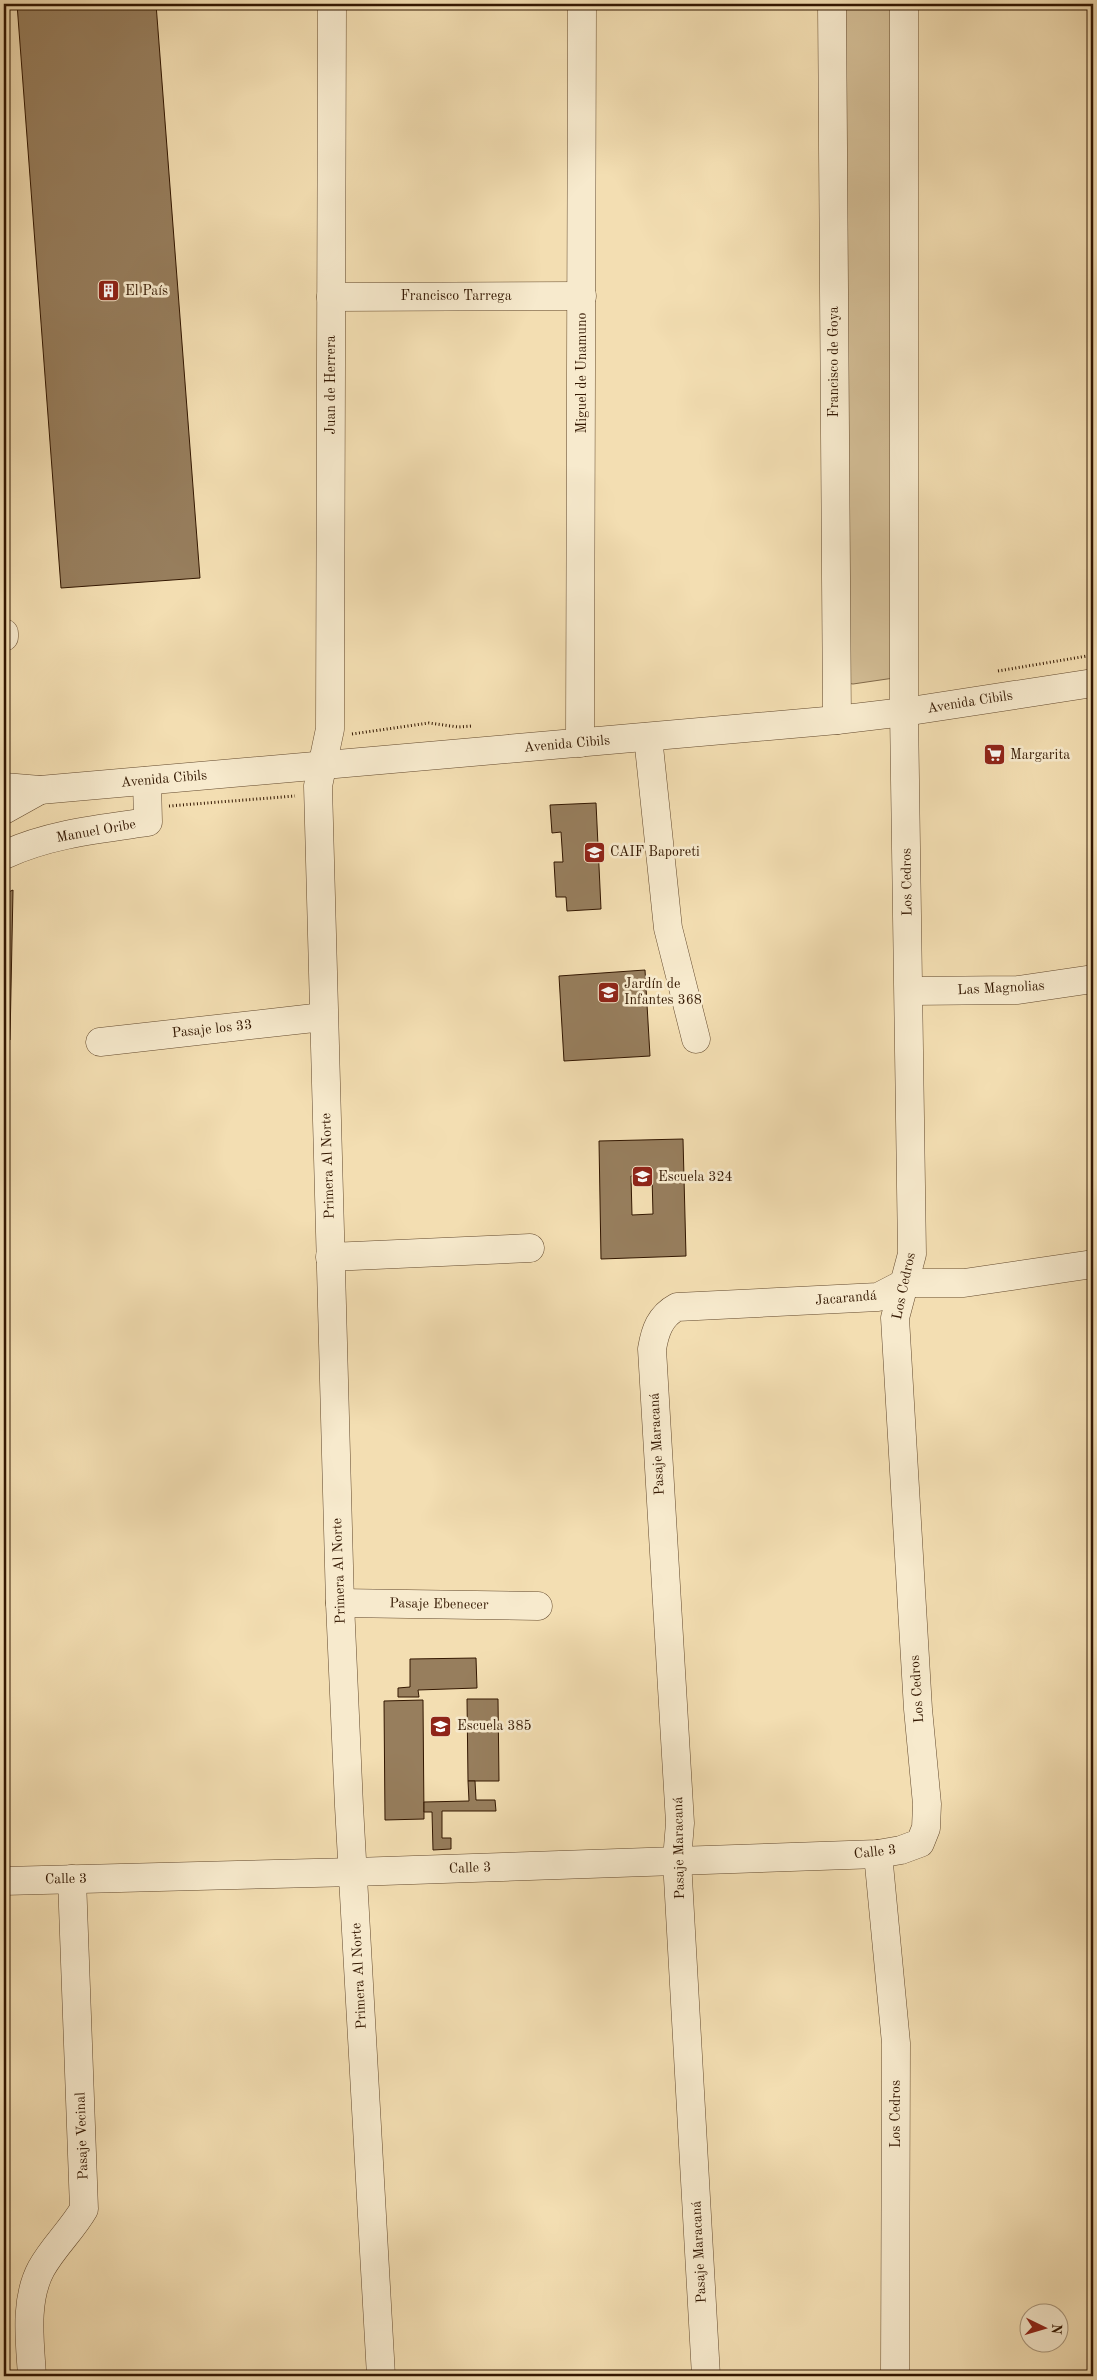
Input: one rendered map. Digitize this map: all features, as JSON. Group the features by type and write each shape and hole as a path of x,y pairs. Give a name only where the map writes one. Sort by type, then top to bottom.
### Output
{"street":[{"name":"Juan de Herrera","path":"322,766 330,729 332,4"},
{"name":"Miguel de Unamuno","path":"580,742 582,4"},
{"name":"Francisco de Goya","path":"832,4 837,720"},
{"path":"904,4 904,712"},
{"name":"Francisco Tarrega","path":"331,297 582,296"},
{"name":"Avenida Cibils","path":"4,787 40,790 837,720 904,712 1093,683"},
{"name":"Los Cedros","path":"904,712 912,1254 895,1318 918,1709 928,1804 926,1828"},
{"path":"648,737 668,928 696,1039"},
{"name":"Primera Al Norte","path":"322,766 318,786 340,1603 349,1806 381,2376"},
{"name":"Manuel Oribe","path":"4,855 44,840 148,822 147,780"},
{"name":"Avenida Cibils","path":"4,810 40,790"},
{"name":"Las Magnolias","path":"909,991 1018,990 1093,979"},
{"name":"Pasaje los 33","path":"100,1042 323,1017"},
{"path":"330,1257 530,1248"},
{"name":"Jacarandá","path":"660,1321 667,1312 677,1307 878,1297 905,1283 964,1283 1093,1264"},
{"name":"Pasaje Maracaná","path":"660,1321 654,1334 652,1349 680,1823 677,1860 706,2376"},
{"name":"Pasaje Ebenecer","path":"340,1603 538,1606"},
{"name":"Calle 3","path":"4,1881 354,1872 878,1854 901,1850 920,1843 926,1828"},
{"name":"Los Cedros","path":"878,1854 896,2043 896,2376"},
{"name":"Pasaje Vecinal","path":"32,2376 31,2297 41,2269 84,2209 72,1879"}],"shaded area":[{"path":"843,4 902,4 894,678 853,684 846,683"}],"building":[{"name":"El País","path":"17,4 156,4 200,578 61,588"},
{"path":"596,803 601,909 567,911 566,897 556,897 554,862 563,862 561,832 552,833 550,805"},
{"path":"13,890 10,1040 4,1040 4,894"},
{"path":"645,970 650,1056 564,1061 559,976"},
{"path":"683,1139 686,1256 601,1259 599,1141","holes":["631,1176 652,1176 653,1214 632,1215"]},
{"path":"476,1658 477,1688 418,1690 419,1697 398,1697 398,1688 410,1687 410,1659"},
{"path":"467,1699 498,1699 499,1781 468,1781"},
{"path":"423,1700 424,1819 385,1820 384,1701"},
{"path":"468,1781 475,1781 476,1800 495,1800 496,1811 442,1811 442,1838 451,1838 451,1849 433,1850 432,1812 424,1812 424,1802 469,1801"}],"place":[{"name":"El País","path":"109,291"},
{"name":"Margarita","path":"994,755"},
{"name":"CAIF Baporeti","path":"594,852"},
{"name":"Jardín de Infantes 368","path":"608,992"},
{"name":"Escuela 324","path":"642,1177"},
{"name":"Escuela 385","path":"441,1726"}]}
